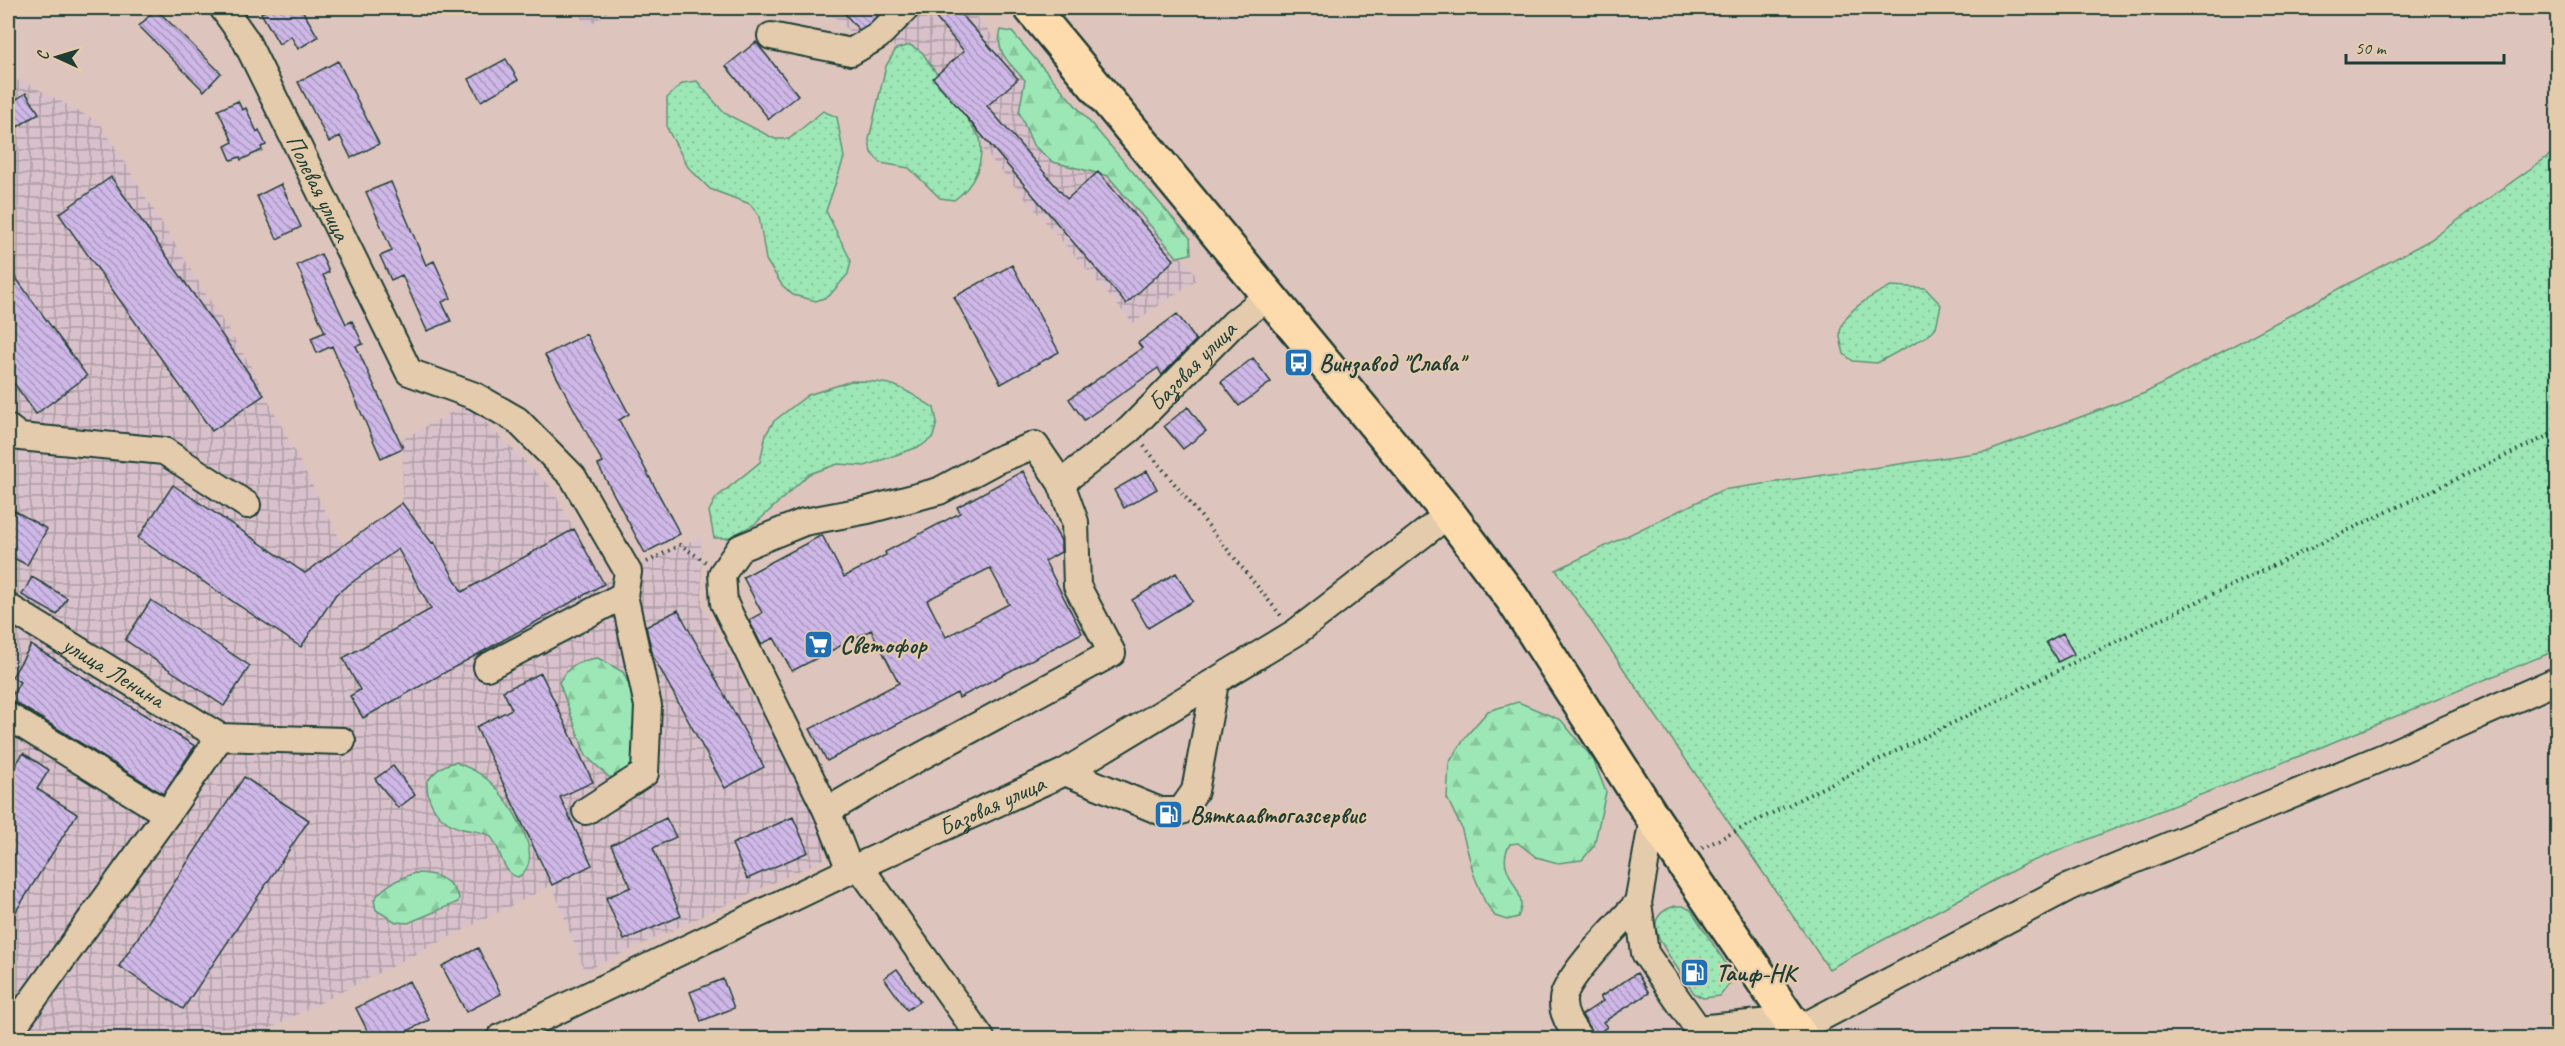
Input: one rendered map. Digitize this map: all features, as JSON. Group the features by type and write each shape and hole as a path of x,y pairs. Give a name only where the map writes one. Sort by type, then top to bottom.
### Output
{"main road":[{"path":"1031,8 1449,514 1512,598 1680,859 1797,1030"}],"street":[{"name":"Полевая улица","path":"223,8 245,39 409,372 475,396 517,420 573,477 626,583"},
{"path":"771,36 851,52 878,36 906,8"},
{"name":"Базовая улица","path":"1061,483 1130,429 1234,323 1268,296"},
{"path":"8,428 20,437 164,451 247,505"},
{"path":"827,811 905,765 1113,653 1077,586 1075,522 1061,483 1035,445 995,461 939,491 868,510 804,522 740,548 722,574 724,603 855,868 981,1038"},
{"name":"Базовая улица","path":"500,1038 855,868 1065,772 1294,633 1449,514"},
{"path":"487,667 626,583 648,706 645,773 586,811"},
{"name":"улица Ленина","path":"8,607 220,737"},
{"path":"1653,818 1638,903 1645,953 1690,1034 1797,1030 2069,887 2386,756 2558,680"},
{"path":"1065,772 1160,812 1181,811 1195,791 1215,683"},
{"path":"8,716 167,814"},
{"path":"8,1034 220,737 342,741"},
{"path":"1579,1038 1567,1021 1563,999 1569,982 1638,903"}],"path":[{"path":"1130,429 1294,633"},
{"path":"1680,859 2169,615 2558,431"},
{"path":"626,583 680,545 722,574"}],"shaded area":[{"path":"574,8 613,8 588,27"},
{"path":"826,8 969,8 1199,278 1133,323 877,27 859,41"},
{"path":"20,79 100,123 250,365 343,545 402,503 403,448 399,441 467,404 551,487 604,583 701,536 702,605 825,832 824,859 585,971 552,885 251,1038 8,1038 8,89"}],"green space":[{"path":"1001,30 1012,32 1190,238 1191,254 1177,257 1108,176 1053,162 1033,145 1019,112 1025,80 1002,52 999,38"},
{"path":"910,45 922,52 980,138 981,156 976,173 967,188 954,200 940,198 909,168 881,163 871,153 869,139 886,66 896,49"},
{"path":"697,81 724,113 775,139 789,139 823,111 837,117 844,158 826,211 851,261 848,274 829,296 816,301 793,295 782,285 766,260 759,216 750,204 710,189 688,167 667,128 667,98 683,83"},
{"path":"2557,150 2557,650 2297,757 2025,864 1829,969 1556,570 1722,490 1989,451 2145,393 2430,240"},
{"path":"1891,286 1925,288 1941,305 1936,327 1929,335 1877,363 1853,361 1844,354 1840,337 1841,326 1859,305"},
{"path":"851,381 887,383 903,389 934,408 937,422 933,437 921,446 865,466 838,464 809,474 755,524 728,538 714,538 709,511 716,498 760,462 766,434 774,421 808,395"},
{"path":"598,658 623,672 642,713 632,769 623,778 609,777 586,756 559,682 575,664"},
{"path":"1518,702 1561,720 1593,759 1606,792 1594,846 1582,860 1558,863 1536,857 1518,843 1510,844 1506,854 1506,864 1517,889 1521,907 1518,917 1507,920 1495,916 1485,902 1474,875 1461,827 1447,798 1449,763 1467,735 1488,711"},
{"path":"455,762 488,780 505,799 522,827 529,856 527,868 518,877 512,875 504,865 497,846 490,836 448,823 432,805 427,782 439,769"},
{"path":"415,873 429,874 446,881 459,897 458,902 408,923 396,922 376,910 374,900 382,890 397,880"},
{"path":"1675,906 1683,906 1691,910 1728,967 1730,983 1720,996 1703,998 1695,994 1659,939 1656,931 1658,917"}],"building":[{"path":"270,8 301,8 318,37 298,49 291,36 279,44 261,13"},
{"path":"840,8 885,8 869,24 859,30"},
{"path":"927,8 956,8 1018,79 987,106 1067,199 1098,172 1174,260 1126,304 933,78 964,51"},
{"path":"156,9 221,73 204,91 139,26"},
{"path":"756,42 798,95 769,119 726,66"},
{"path":"506,59 518,80 481,101 469,79"},
{"path":"338,61 379,144 351,158 340,136 329,142 298,82"},
{"path":"26,93 39,113 8,133 8,105"},
{"path":"238,101 242,110 246,108 266,145 261,147 262,150 241,160 240,157 231,160 225,146 233,142 218,110"},
{"path":"111,177 264,395 212,431 59,214"},
{"path":"391,182 426,265 434,261 451,298 442,302 451,321 427,331 402,275 391,280 380,256 392,251 366,192"},
{"path":"281,184 301,227 277,239 257,196"},
{"path":"321,254 329,272 323,275 346,324 352,321 363,344 356,346 403,448 381,458 332,346 317,353 311,338 325,332 297,265"},
{"path":"1012,265 1059,352 1001,384 954,297"},
{"path":"8,267 87,376 36,414 8,375"},
{"path":"1177,314 1196,340 1162,375 1158,368 1084,420 1069,399 1142,348 1138,343"},
{"path":"586,334 629,414 619,420 680,534 645,553 598,465 603,463 545,355"},
{"path":"1253,358 1271,382 1239,406 1221,382"},
{"path":"1188,407 1206,431 1183,449 1164,426"},
{"path":"1023,471 1061,541 1061,552 1045,561 1082,633 959,698 957,693 827,761 810,729 899,683 871,630 792,671 774,638 761,644 749,620 762,613 743,577 822,535 844,577 886,555 885,552 960,513 957,507","holes":["990,568 1009,604 946,637 927,600"]},
{"path":"1147,471 1157,489 1124,508 1114,490"},
{"path":"173,485 305,573 402,503 432,543 434,542 462,592 574,529 604,584 363,718 350,696 360,690 343,658 431,609 398,549 336,594 301,647 138,538"},
{"path":"8,507 47,529 27,565 8,555"},
{"path":"1176,573 1193,601 1148,628 1132,600"},
{"path":"32,577 67,598 57,615 22,595"},
{"path":"151,600 250,666 224,706 125,640"},
{"path":"678,610 764,767 725,788 653,656 646,627"},
{"path":"2063,633 2074,654 2058,662 2046,642"},
{"path":"31,645 195,746 163,794 10,699 20,682 12,677"},
{"path":"541,673 593,782 560,797 592,865 552,885 476,727 512,709 503,691"},
{"path":"23,753 49,770 37,789 77,814 8,924 8,778"},
{"path":"393,766 415,795 398,808 375,779"},
{"path":"244,777 309,820 183,1009 119,966"},
{"path":"793,817 808,852 747,879 732,844"},
{"path":"666,818 676,837 653,848 681,916 624,940 606,898 631,887 611,845"},
{"path":"478,948 501,994 466,1012 442,966"},
{"path":"897,969 920,1001 907,1010 884,978"},
{"path":"1637,973 1649,993 1603,1022 1607,1027 1594,1036 1582,1015 1603,1001 1600,997"},
{"path":"723,979 734,1008 701,1021 690,992"},
{"path":"409,981 429,1020 394,1038 371,1038 356,1008"}],"place":[{"name":"Винзавод \"Слава\"","path":"1298,363"},
{"name":"Светофор","path":"819,645"},
{"name":"Вяткаавтогазсервис","path":"1169,815"},
{"name":"Таиф-НК","path":"1695,973"}]}
